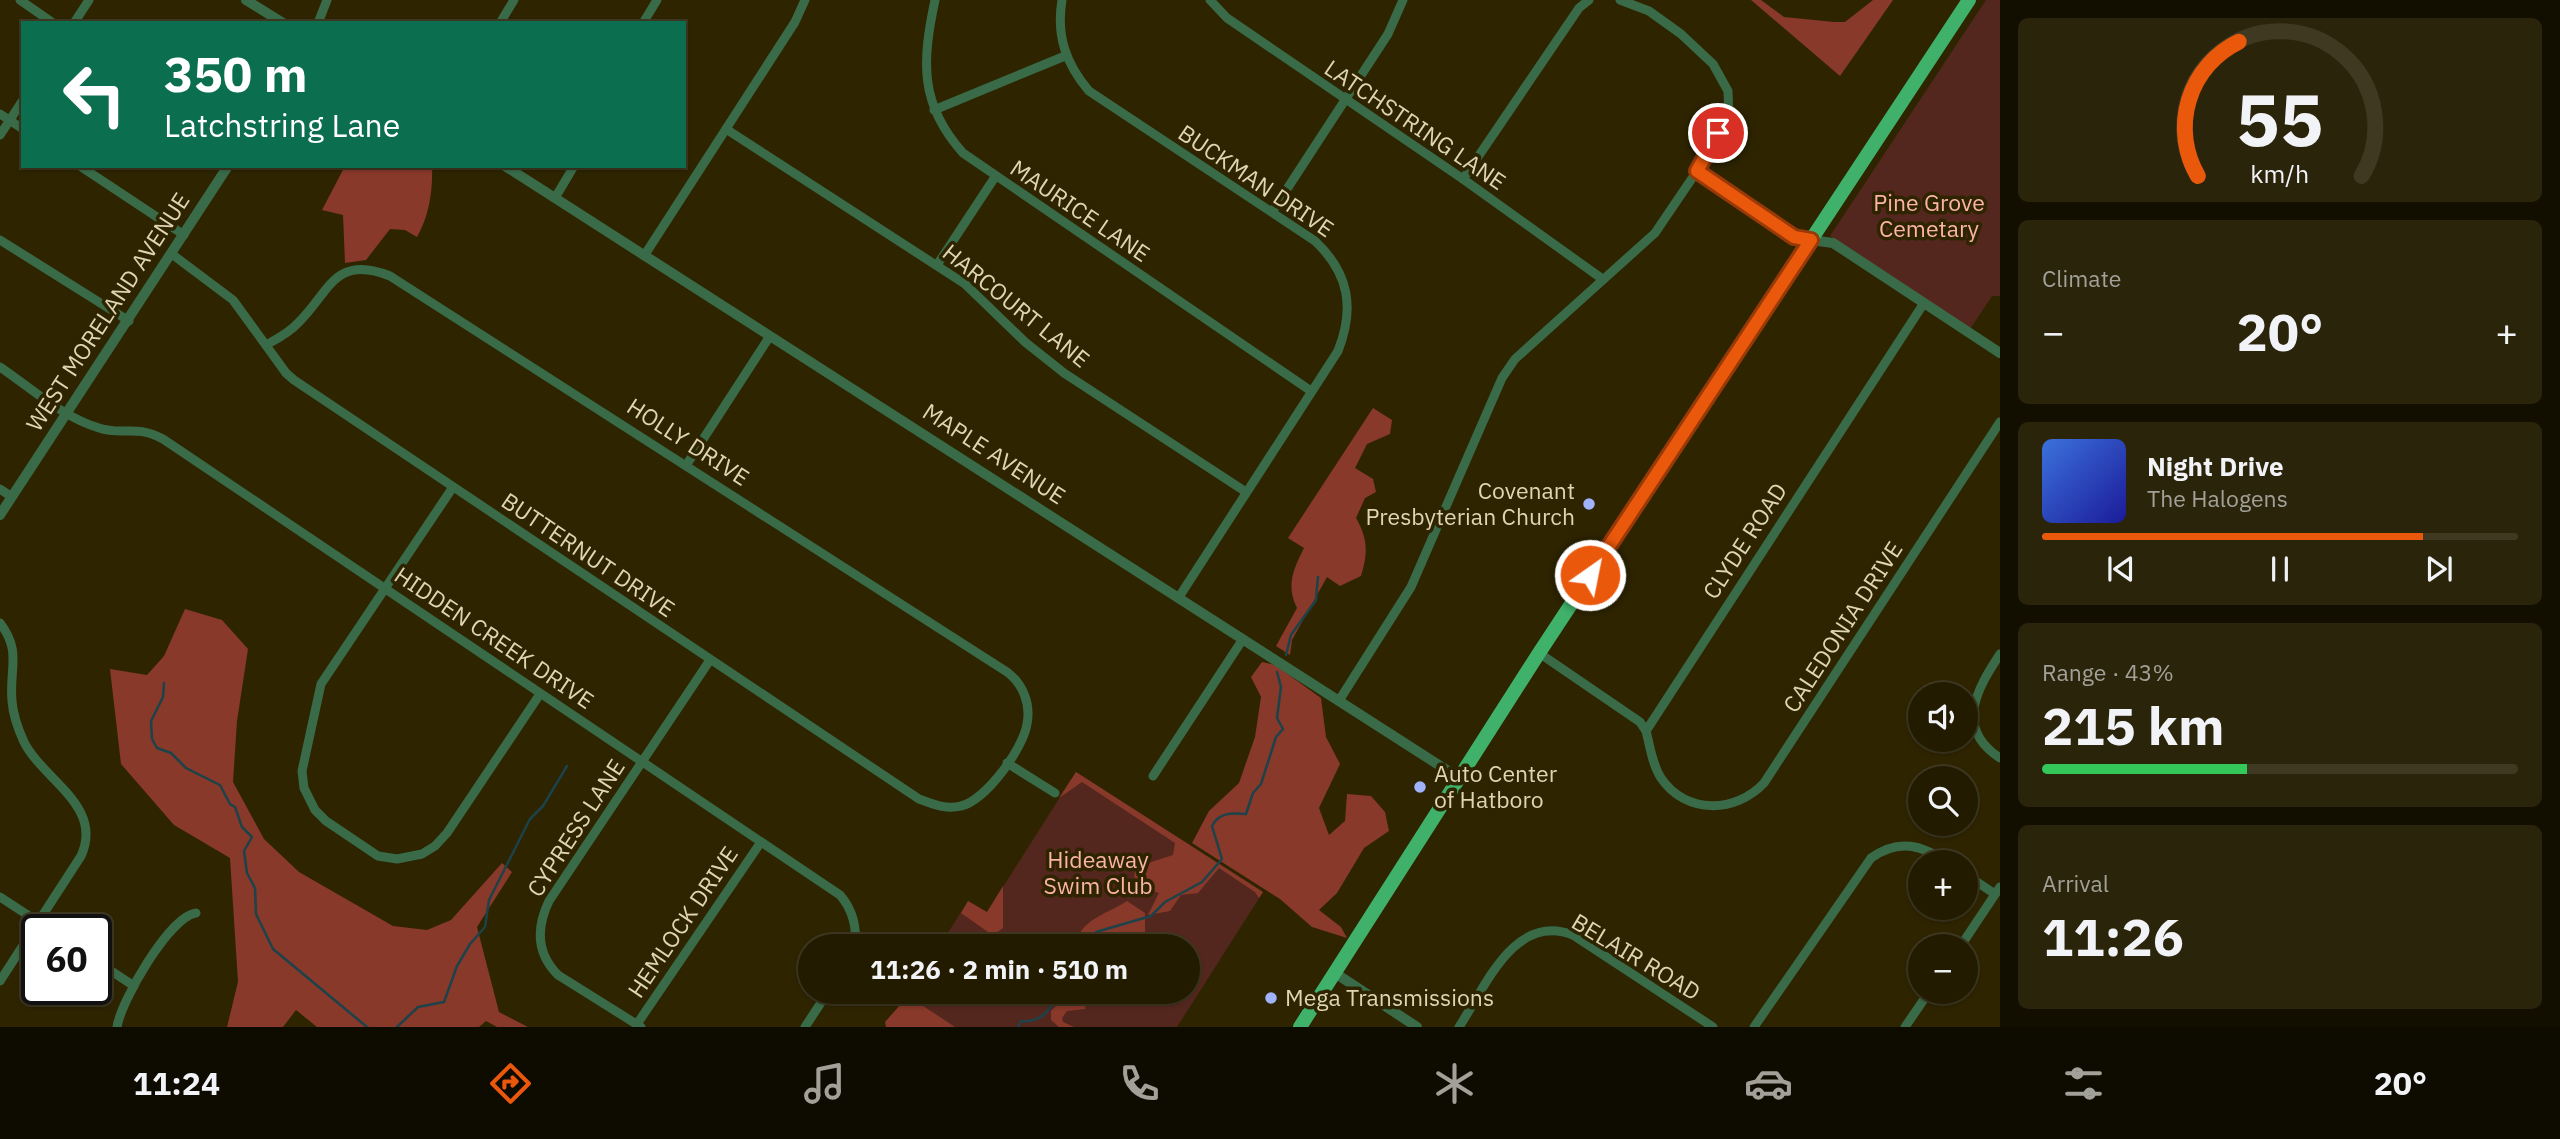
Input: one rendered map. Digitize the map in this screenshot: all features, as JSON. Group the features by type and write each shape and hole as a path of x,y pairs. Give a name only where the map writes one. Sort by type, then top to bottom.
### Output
{"main road":[{"path":"1300,1027 1539,653 1811,240 1962,3"}],"street":[{"path":"20,0 49,21"},
{"path":"75,21 89,0"},
{"path":"246,0 280,21"},
{"path":"319,21 327,0"},
{"path":"501,21 514,0"},
{"path":"644,21 657,0"},
{"path":"644,256 794,22 805,0"},
{"name":"MAURICE LANE","path":"935,0 925,61 934,110 951,140 995,177 1311,391"},
{"name":"BUCKMAN DRIVE","path":"1062,0 1060,28 1065,56 1080,80 1102,102 1272,212 1329,254 1346,287 1349,312 1338,351 1179,597"},
{"name":"LATCHSTRING LANE","path":"1210,0 1227,18 1463,179 1601,278"},
{"path":"1272,212 1388,34 1403,0"},
{"path":"1463,179 1579,8 1589,0"},
{"path":"1340,699 1411,587 1502,378 1532,340 1655,233 1697,171 1729,116 1728,91 1713,64 1681,34 1649,11 1620,0"},
{"path":"934,110 1065,56"},
{"path":"0,135 21,103"},
{"path":"0,114 21,128"},
{"name":"HARCOURT LANE","path":"726,128 965,284 1025,342 1064,373 1246,492"},
{"path":"83,168 184,235"},
{"name":"WEST MORELAND AVENUE","path":"0,515 173,255 227,168"},
{"name":"MAPLE AVENUE","path":"508,168 1340,699 1459,778"},
{"path":"555,198 573,168"},
{"path":"1697,171 1794,237 1833,243 2000,353"},
{"path":"937,265 995,177"},
{"path":"0,240 129,321"},
{"name":"BUTTERNUT DRIVE","path":"173,255 233,300 294,380 919,799 941,807 961,806 980,796 1007,763"},
{"name":"HOLLY DRIVE","path":"266,345 299,323 333,279 352,270 380,272 687,464 1014,677 1023,690 1028,718 1023,737 1007,763"},
{"name":"CLYDE ROAD","path":"1646,731 1924,303"},
{"path":"687,464 770,336"},
{"name":"HIDDEN CREEK DRIVE","path":"0,367 68,414 100,429 145,430 163,439 840,895 854,922 854,934"},
{"name":"CALEDONIA DRIVE","path":"1646,731 1661,778 1673,791 1702,805 1726,806 1749,797 1764,783 2000,422"},
{"path":"453,487 384,587 317,692 302,778 310,804 326,821 387,858 406,858 429,850 447,832 540,694"},
{"path":"0,489 12,497"},
{"path":"0,623 14,651 13,712 24,742 46,773 74,800 85,824 86,839 81,856 43,914"},
{"path":"1153,776 1243,639"},
{"path":"1539,653 1640,722 1646,731"},
{"path":"2000,654 1982,682 1974,703 1978,732 1984,744 2000,758"},
{"name":"CYPRESS LANE","path":"639,1026 558,975 548,965 539,931 549,901 710,660"},
{"path":"0,688 12,687"},
{"path":"1007,763 1055,793"},
{"name":"HEMLOCK DRIVE","path":"639,1026 761,842"},
{"path":"1754,1027 1871,858 1889,847 1911,845 1929,850"},
{"path":"1969,934 1998,891 1978,881"},
{"path":"0,897 26,914"},
{"path":"117,1027 122,1004 173,927 188,914 196,913"},
{"name":"BELAIR ROAD","path":"1459,1027 1514,946 1529,935 1547,930 1573,935 1713,1027"},
{"path":"0,981 21,948"},
{"path":"112,972 134,986"},
{"path":"1335,973 1417,1027"},
{"path":"805,1027 820,1004"},
{"path":"1905,1027 1921,1004"}],"green space":[{"name":"Pine Grove Cemetary","path":"1986,0 2000,0 2000,296 1992,296 1970,329 1830,236"},
{"name":"Hideaway Swim Club","path":"1076,772 1263,892 1200,991 1200,934 947,934 968,901 987,912"},
{"name":"Hideaway Swim Club","path":"1192,1004 1177,1027 936,1027 901,1006"}],"shaded area":[{"path":"1751,0 1761,0 1784,17 1845,22 1873,0 1893,0 1840,76"},
{"path":"344,168 432,168 429,203 425,221 417,237 405,230 390,229 366,260 345,263 343,215 322,210"},
{"path":"1373,408 1392,420 1390,434 1367,444 1355,468 1373,479 1376,492 1365,498 1356,518 1366,546 1361,576 1340,586 1327,577 1292,640 1290,655 1276,646 1297,608 1291,585 1304,548 1288,538"},
{"path":"185,609 222,620 248,649 237,721 233,782 264,839 299,872 393,926 427,930 451,920 502,863 512,872 477,927 499,1012 528,1027 497,1027 486,1021 479,1027 317,1027 296,1010 283,1027 227,1027 238,982 230,858 174,825 121,764 110,669 147,675 164,656"},
{"path":"1262,662 1275,665 1321,698 1326,737 1340,764 1319,808 1329,835 1345,821 1347,794 1371,796 1385,812 1389,831 1364,848 1337,893 1319,910 1341,927 1347,938 1312,927 1280,899 1192,843 1209,811 1239,783 1255,737 1261,697 1251,677"},
{"path":"1076,772 1263,892 1259,898 1255,892 1219,868 1198,893 1181,895 1170,911 1148,915 1159,893 1153,891 1145,896 1134,876 1136,867 1173,855 1175,843 1082,782 1059,798"},
{"path":"1003,886 1003,928 996,933 988,932 961,913 968,901 987,912"},
{"path":"1127,901 1145,913 1145,933 1079,934 1095,918"},
{"path":"901,1004 920,1004 955,1027 886,1027 885,1022"},
{"path":"1058,1004 1086,1004 1085,1009 1067,1011 1062,1018 1063,1022 1074,1027 1059,1027 1051,1020 1051,1011"}],"waterway":[{"path":"1286,655 1291,635 1316,600 1318,577"},
{"path":"1095,934 1151,916 1165,902 1202,882 1222,859 1212,826 1222,816 1246,814 1253,793 1261,784 1276,737 1283,729 1277,718 1281,687 1277,672"},
{"path":"164,683 163,697 151,721 152,739 157,748 171,753 186,768 220,785 230,804 235,807 242,827 252,837 244,851 247,873 255,888 256,914 273,949 367,1027"},
{"path":"397,1027 418,1007 444,1002 457,966 470,944 485,927 489,900 530,819 543,806 567,766"},
{"path":"1018,1027 1021,1021 1040,1017 1052,1004"}],"place":[{"name":"Covenant Presbyterian Church","path":"1589,504"},
{"name":"Auto Center of Hatboro","path":"1420,787"},
{"name":"Mega Transmissions","path":"1271,998"}],"route":[{"path":"1590,575 1811,240 1794,237 1697,171 1718,133"}]}
